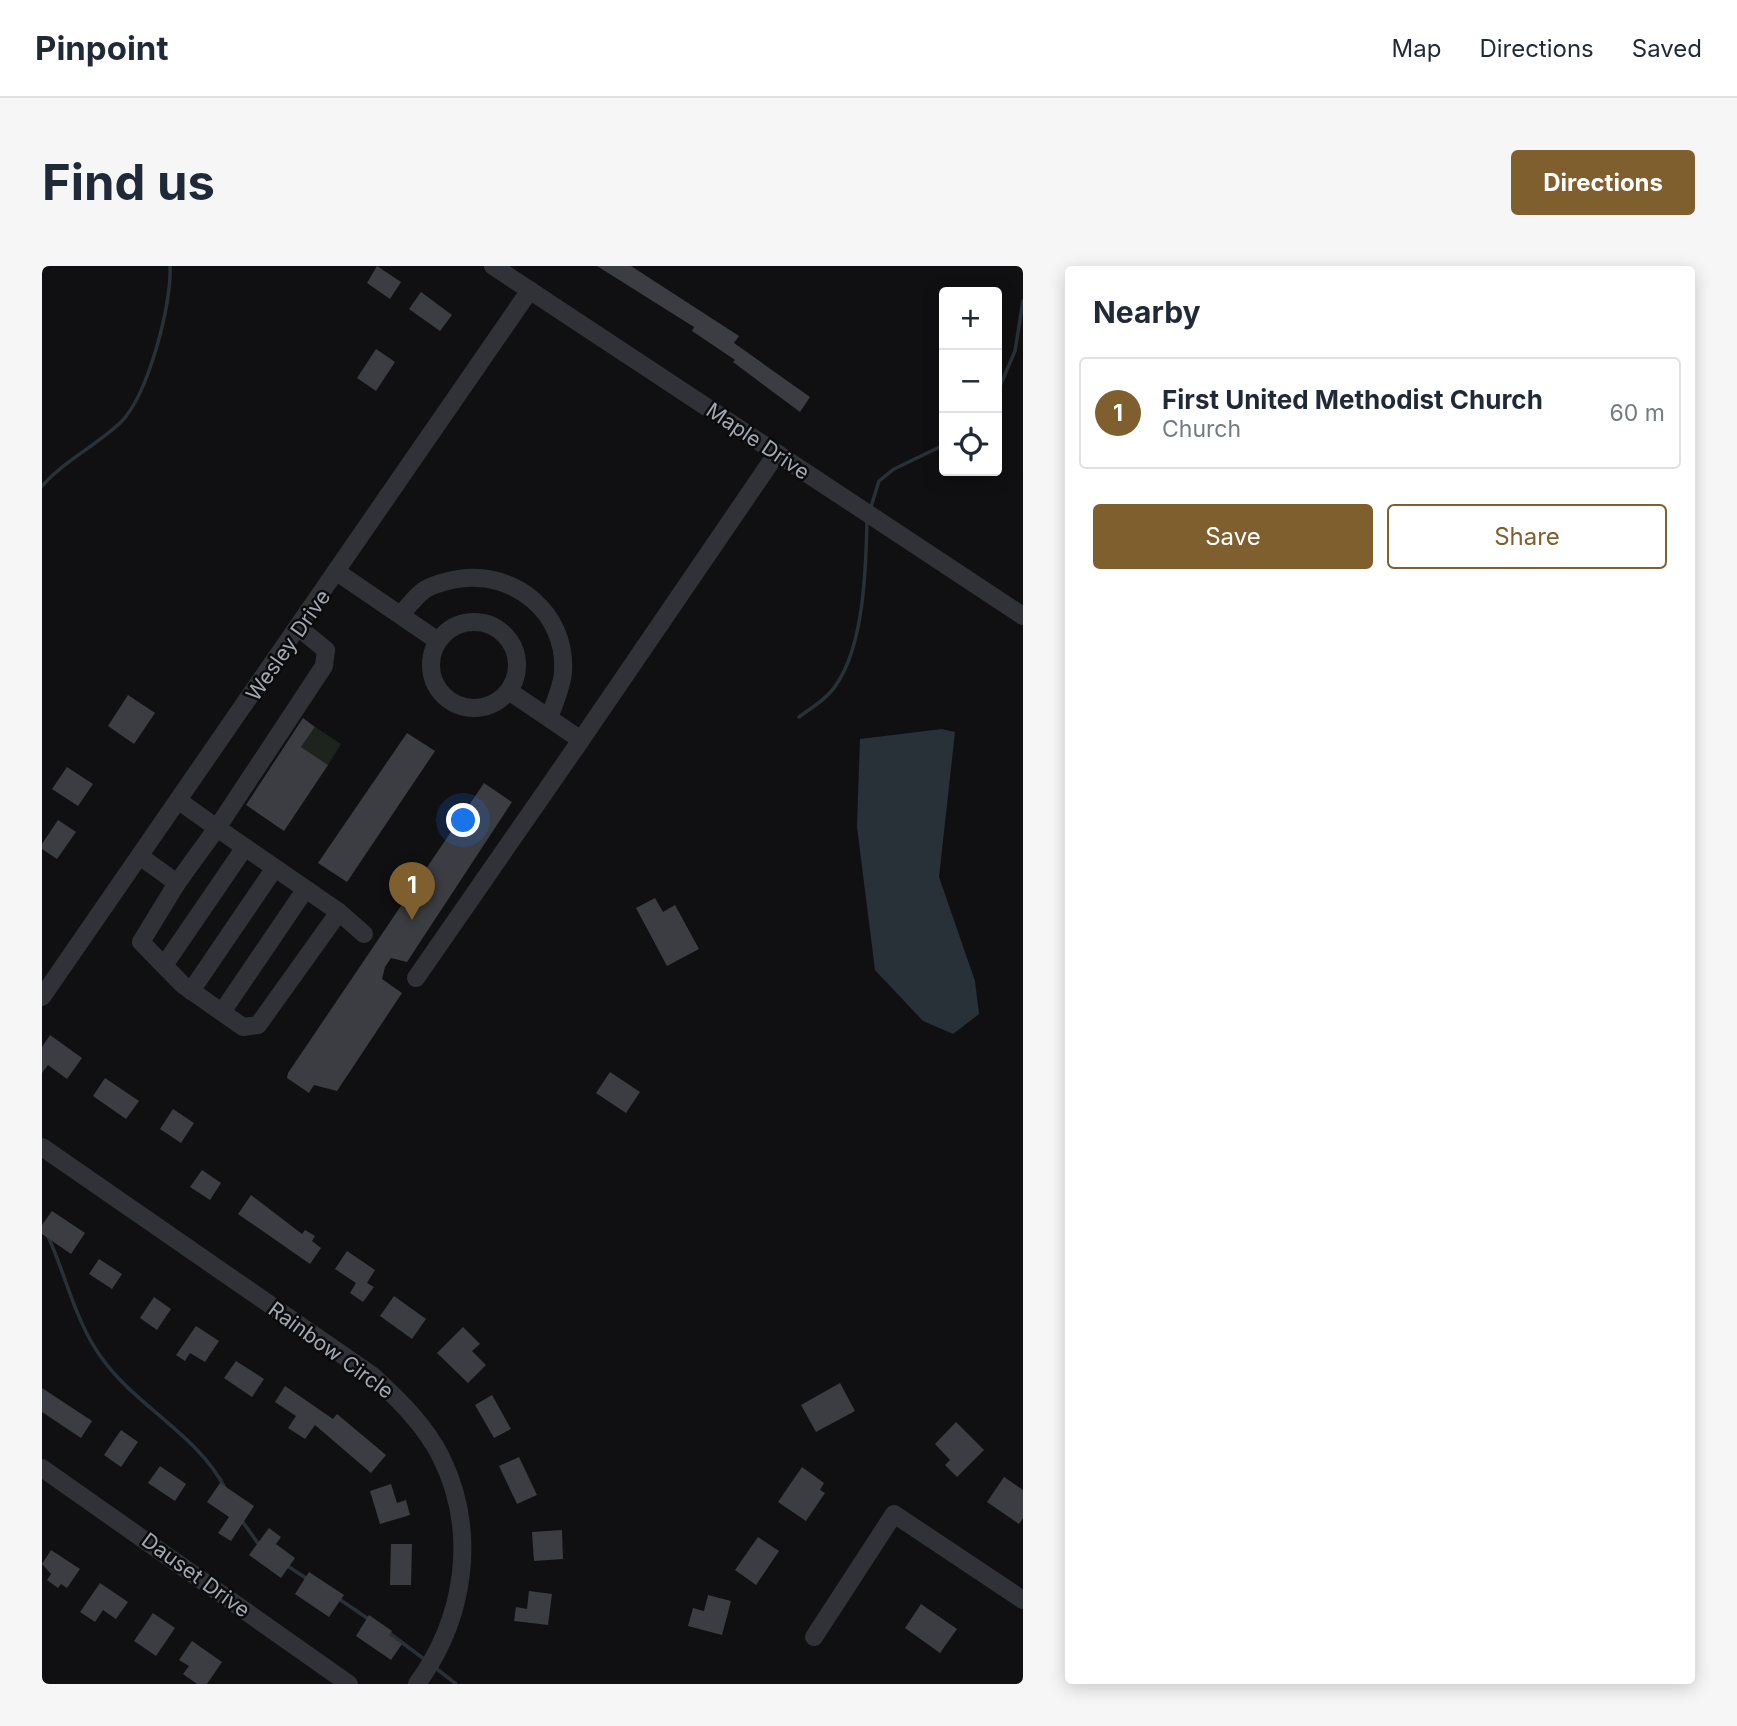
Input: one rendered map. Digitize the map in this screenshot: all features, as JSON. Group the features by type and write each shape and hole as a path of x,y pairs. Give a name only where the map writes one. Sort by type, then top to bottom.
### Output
{"street":[{"name":"Maple Drive","path":"493,266 1023,616"},
{"name":"Wesley Drive","path":"42,997 530,290"},
{"path":"416,978 776,453"},
{"path":"337,572 438,641"},
{"path":"401,614 424,590 446,581 493,578 513,584 533,599 548,618 559,641 563,671 549,718"},
{"path":"473,621 499,629 509,639 518,665 509,691 499,702 485,708 470,709 455,705 443,696 434,684 430,670 432,654 438,641 447,631 473,621"},
{"path":"299,628 326,650 324,666 217,828 177,883 141,942 191,991 243,1027 258,1025 339,912"},
{"path":"509,691 581,740"},
{"path":"179,802 339,912 364,934"},
{"path":"165,964 245,847"},
{"path":"141,857 177,883"},
{"path":"191,991 275,869"},
{"path":"222,1012 305,890"},
{"name":"Rainbow Circle","path":"42,1147 373,1377 404,1404 421,1425 442,1458 464,1537 457,1604 444,1638 417,1684"},
{"name":"Dauset Drive","path":"42,1468 349,1684"},
{"path":"814,1637 894,1514 1023,1600"}],"shaded area":[{"path":"315,727 341,744 328,765 301,747"},
{"path":"942,729 955,732 939,877 975,981 979,1014 953,1034 923,1021 875,970 857,827 860,739"}],"building":[{"path":"377,266 401,282 390,299 367,283"},
{"path":"597,266 631,266 739,336 734,343 810,397 800,412 733,362 735,360 692,331 694,327"},
{"path":"421,292 452,315 440,331 409,309"},
{"path":"376,349 395,362 376,391 357,378"},
{"path":"128,695 155,713 134,744 108,726"},
{"path":"303,718 315,727 301,747 328,765 284,831 246,805"},
{"path":"407,733 435,751 347,882 318,863"},
{"path":"67,767 93,784 78,806 52,789"},
{"path":"484,783 512,802 407,962 391,958 385,967 382,979 402,993 337,1091 314,1085 309,1093 287,1078 288,1073"},
{"path":"58,820 76,832 57,859 42,849 42,844"},
{"path":"655,898 663,912 675,905 699,949 667,966 636,908"},
{"path":"50,1035 82,1058 67,1079 48,1065 42,1073 42,1047"},
{"path":"610,1072 640,1092 626,1113 596,1093"},
{"path":"105,1078 139,1101 126,1119 93,1096"},
{"path":"173,1109 194,1123 181,1143 160,1129"},
{"path":"202,1170 221,1183 210,1200 190,1187"},
{"path":"251,1195 302,1234 305,1230 315,1236 312,1241 321,1248 310,1264 238,1214"},
{"path":"52,1211 85,1233 71,1254 42,1234 42,1225"},
{"path":"347,1251 375,1270 367,1283 374,1287 363,1302 350,1293 356,1283 335,1269"},
{"path":"99,1259 122,1274 112,1289 89,1274"},
{"path":"394,1296 426,1319 412,1339 380,1316"},
{"path":"154,1297 171,1309 157,1330 140,1318"},
{"path":"196,1326 219,1341 205,1362 190,1353 185,1361 176,1355"},
{"path":"463,1327 480,1344 472,1351 486,1365 468,1383 437,1353"},
{"path":"236,1361 264,1379 252,1397 224,1378"},
{"path":"840,1383 855,1411 816,1432 801,1405"},
{"path":"285,1386 333,1419 337,1414 386,1455 371,1473 315,1425 305,1439 288,1428 296,1416 275,1402"},
{"path":"42,1388 92,1421 81,1438 42,1412"},
{"path":"492,1395 511,1429 494,1438 475,1405"},
{"path":"956,1422 984,1450 957,1477 945,1465 950,1460 935,1444"},
{"path":"121,1430 138,1442 121,1467 104,1455"},
{"path":"519,1457 537,1495 517,1504 499,1466"},
{"path":"160,1466 186,1484 175,1501 148,1483"},
{"path":"802,1467 824,1483 820,1490 825,1493 806,1521 778,1502"},
{"path":"1004,1477 1023,1490 1023,1518 1019,1524 987,1502"},
{"path":"220,1483 254,1506 231,1541 218,1533 229,1517 207,1502"},
{"path":"391,1484 397,1503 406,1500 410,1515 380,1524 370,1491"},
{"path":"269,1528 281,1537 276,1544 295,1558 281,1578 249,1555"},
{"path":"562,1530 563,1559 534,1561 532,1532"},
{"path":"758,1537 779,1551 756,1585 735,1570"},
{"path":"391,1544 412,1544 411,1585 390,1585"},
{"path":"51,1550 80,1569 67,1588 61,1584 58,1588 47,1580 51,1574 42,1564"},
{"path":"309,1572 344,1595 329,1617 295,1594"},
{"path":"100,1583 128,1602 116,1619 103,1610 95,1622 80,1612"},
{"path":"529,1591 552,1594 548,1625 514,1621 516,1607 527,1609"},
{"path":"708,1595 731,1601 722,1635 688,1626 693,1608 704,1611"},
{"path":"921,1604 957,1629 940,1653 905,1628"},
{"path":"153,1613 175,1628 156,1656 134,1641"},
{"path":"369,1615 392,1631 389,1635 402,1644 391,1660 356,1636"},
{"path":"192,1641 222,1662 207,1684 197,1684 183,1674 189,1666 179,1660"}],"waterway":[{"path":"42,486 61,468 111,431 131,409 149,371 156,348 167,303 170,266"},
{"path":"1002,381 1015,351 1023,301"},
{"path":"870,510 879,481 894,469 939,447"},
{"path":"799,717 833,690 853,649 862,606 867,521"},
{"path":"47,1234 77,1313 101,1357 131,1391 200,1453 226,1490"},
{"path":"242,1521 260,1546"},
{"path":"286,1565 309,1580"},
{"path":"339,1599 370,1620"},
{"path":"388,1632 424,1659"},
{"path":"433,1666 456,1684"}],"place":[{"name":"First United Methodist Church","path":"412,920"}]}
